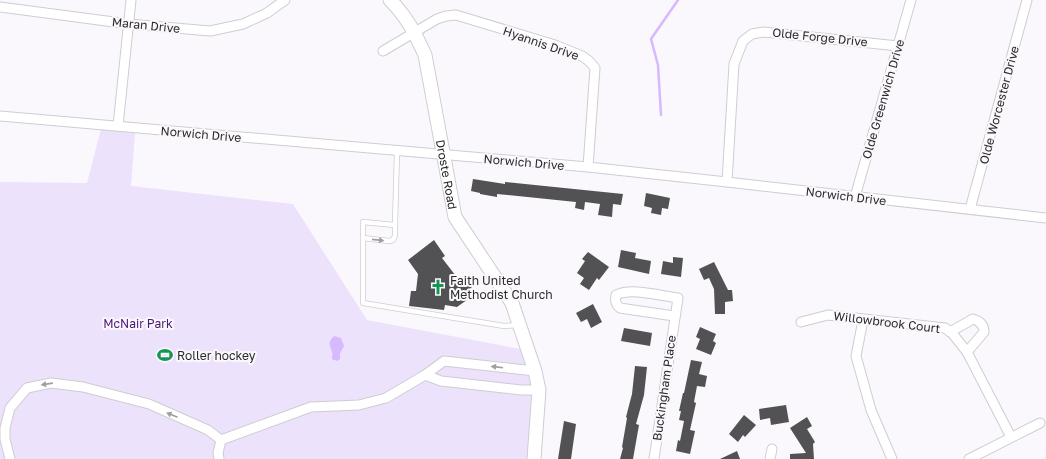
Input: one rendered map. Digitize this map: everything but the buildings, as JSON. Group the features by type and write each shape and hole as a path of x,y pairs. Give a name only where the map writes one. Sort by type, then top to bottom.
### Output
{"street":[{"path":"118,126 131,0"},
{"name":"Maran Drive","path":"0,7 129,24 210,31 243,24 267,13 285,0"},
{"name":"Droste Road","path":"390,0 402,12 425,55 455,217 512,303 536,371 539,390 534,459"},
{"name":"Olde Greenwich Drive","path":"855,197 911,0"},
{"name":"Olde Worcester Drive","path":"970,210 1027,0"},
{"name":"Hyannis Drive","path":"383,51 437,19 446,16 456,16 555,46 582,56 590,61 594,68 588,168"},
{"name":"Olde Forge Drive","path":"727,182 734,64 743,41 752,34 764,32 898,46"},
{"name":"Norwich Drive","path":"0,116 588,168 1046,218"},
{"name":"Buckingham Place","path":"654,459 674,316 678,298 634,292 622,292 616,295 615,300 617,306 620,308 674,316"},
{"name":"Willowbrook Court","path":"801,322 828,315 945,328 967,352 1011,437"},
{"name":"Willowbrook Court","path":"950,332 973,319 982,324 984,332 967,352"},
{"path":"863,320 856,356 871,410 892,459"},
{"path":"221,440 311,407 359,405 386,398 425,375 444,361 536,371"},
{"path":"425,375 441,381 521,390 539,390"},
{"path":"10,459 5,439 5,428 10,408 27,388 51,383 83,387 149,404 208,430 221,440"},
{"path":"969,459 1040,423"},
{"path":"219,459 218,453 221,440"},
{"path":"770,459 772,449"}],"lane":[{"path":"363,238 389,241 393,240 395,236 398,151"},
{"path":"395,225 363,222 363,303 504,326 520,325"}],"green space":[{"name":"McNair Park","path":"101,129 135,133 131,186 293,204 367,320 520,349 537,379 530,459 0,459 0,182 87,183"}],"shaded area":[{"path":"334,336 341,338 344,346 340,353 340,359 337,361 332,359 330,344 330,341"}],"waterway":[{"path":"661,115 658,65 651,39 678,0"}],"place":[{"name":"Faith United Methodist Church","path":"438,287"},
{"name":"Roller hockey","path":"165,355"}]}
